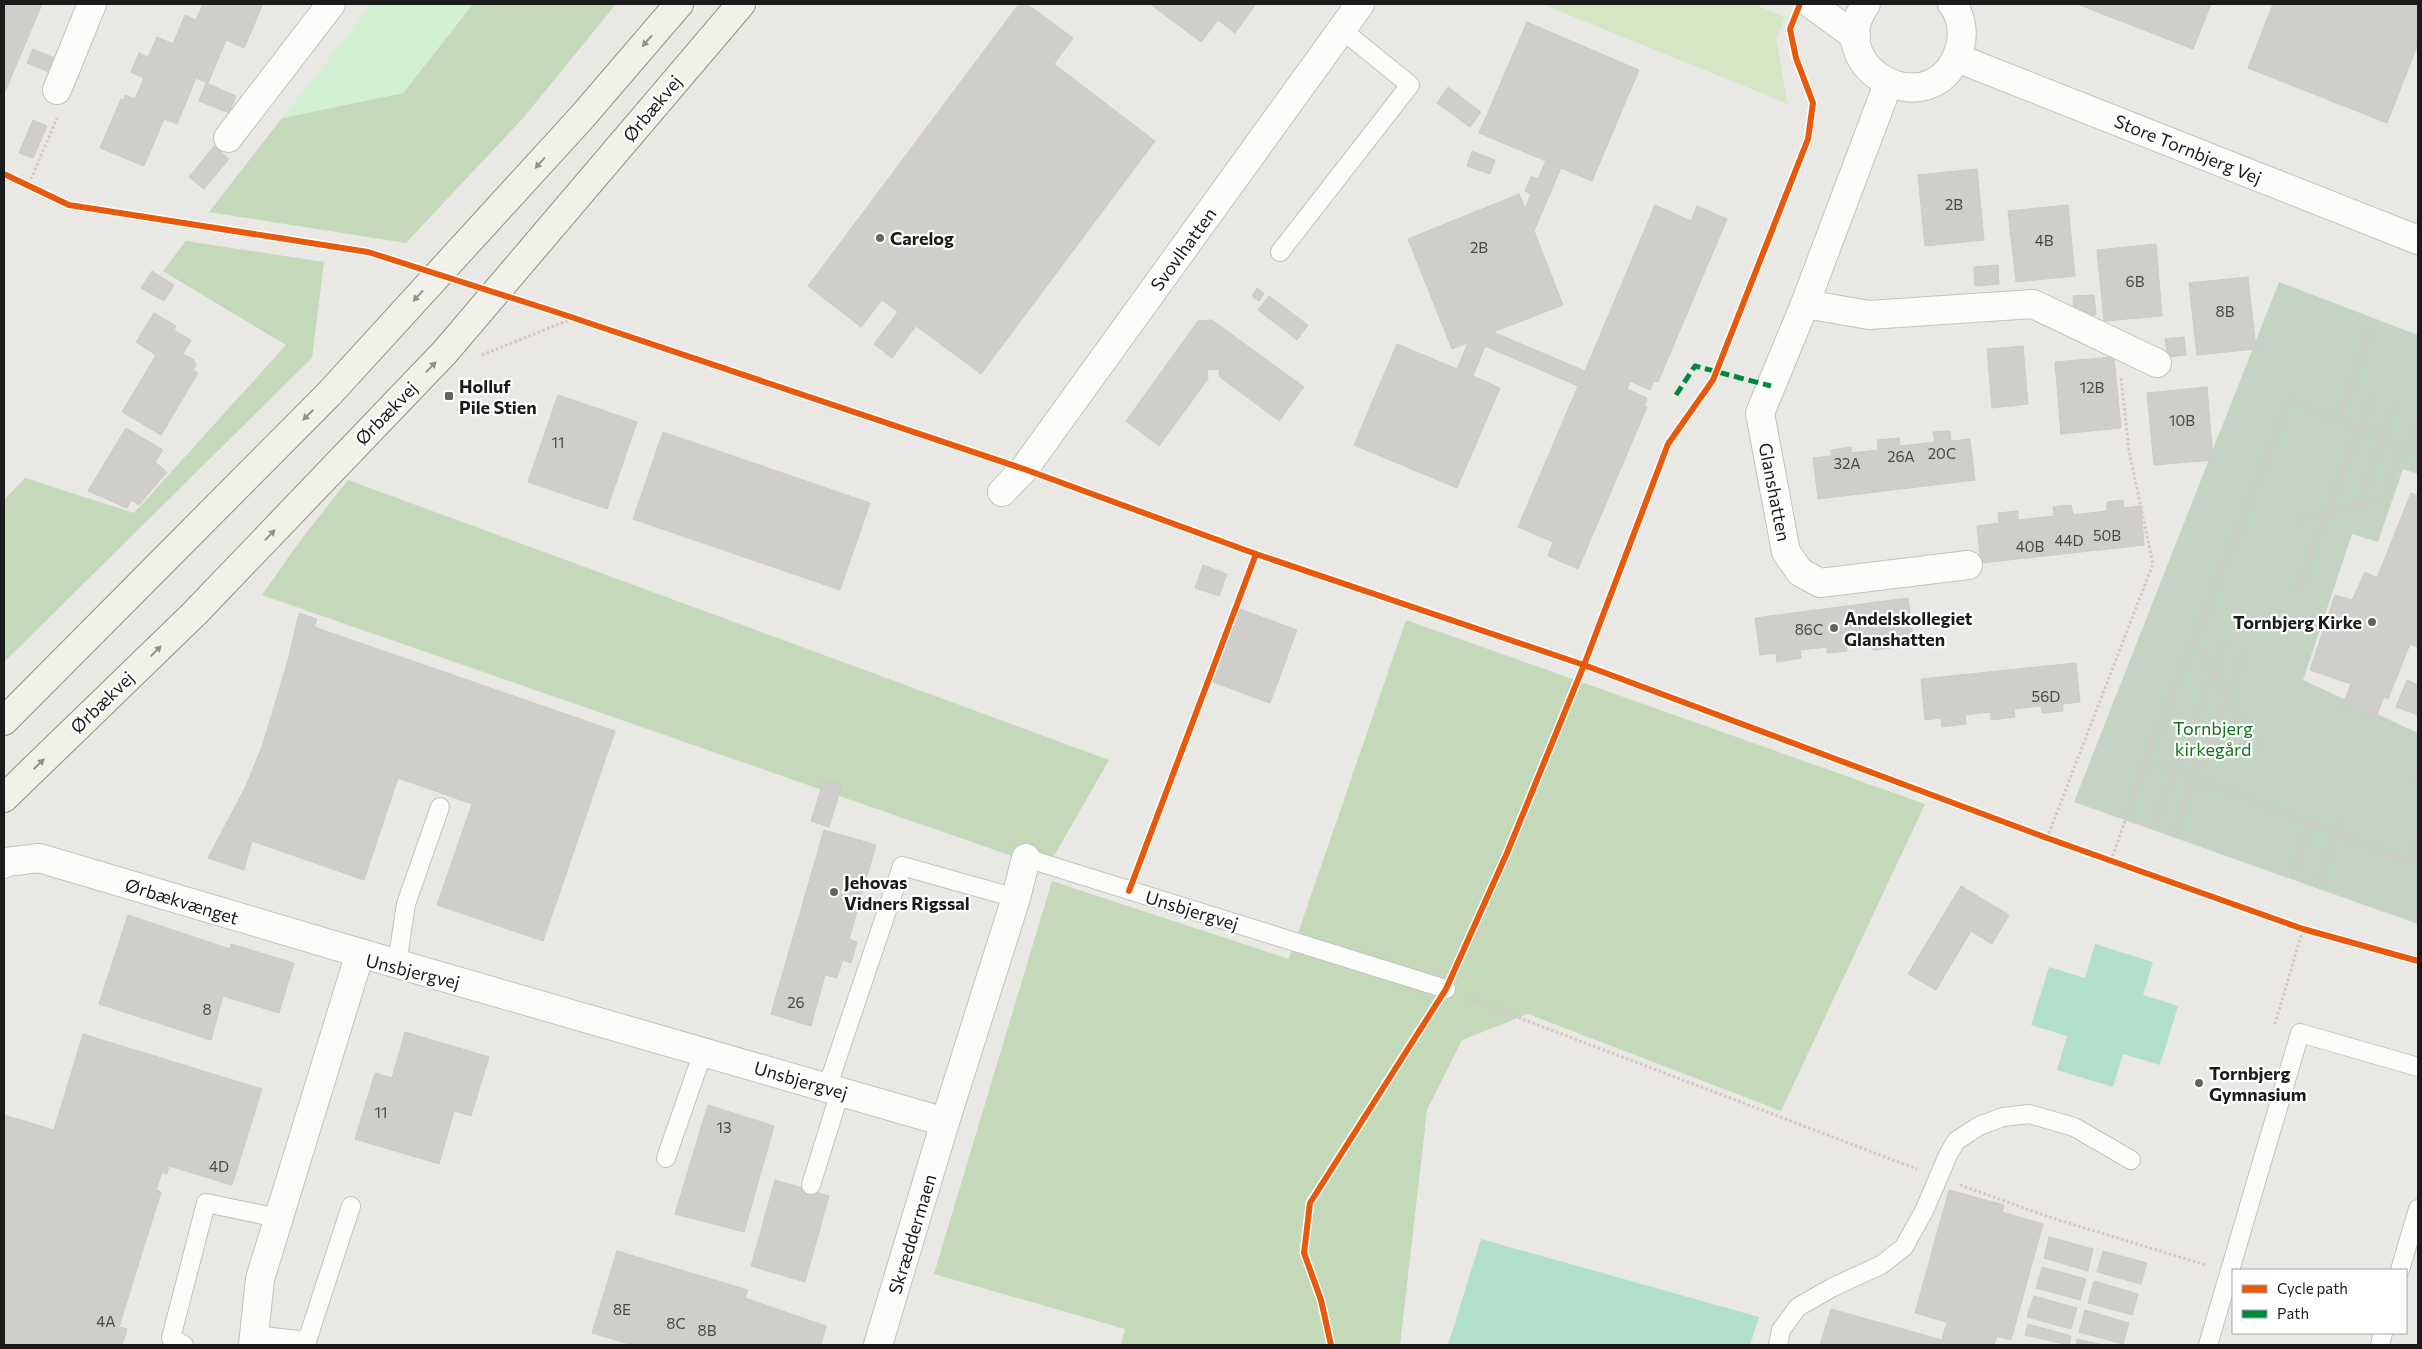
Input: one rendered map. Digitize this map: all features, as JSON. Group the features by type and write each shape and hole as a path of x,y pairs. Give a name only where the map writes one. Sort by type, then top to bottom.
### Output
{"main road":[{"path":"4,721 329,394 582,117 679,4"},
{"name":"Ørbækvej","path":"4,798 195,613 445,352 741,4"}],"street":[{"path":"57,90 92,4"},
{"path":"228,138 330,4"},
{"name":"Svovlhatten","path":"1002,492 1024,470 1360,4"},
{"path":"1811,4 1856,37"},
{"path":"1866,4 1857,23 1858,51 1865,65 1876,76 1888,84 1904,88 1920,87 1935,81 1948,71 1957,58 1961,41 1961,24 1952,4"},
{"name":"Store Tornbjerg Vej","path":"1957,58 2418,240"},
{"name":"Glanshatten","path":"1888,84 1805,304 1760,413 1786,552 1800,572 1820,583 1968,565"},
{"path":"1805,304 1869,315 2033,304 2157,363"},
{"name":"Ørbækvænget","path":"4,864 6,862 39,858 360,954"},
{"name":"Unsbjergvej","path":"254,1340 260,1279 360,954 945,1122 1016,898 1026,858"},
{"name":"Skræddermaen","path":"878,1345 945,1122"}],"lane":[{"path":"1280,252 1410,85 1342,29"},
{"path":"397,964 406,904 440,807"},
{"name":"Unsbjergvej","path":"1026,858 1446,989"},
{"path":"811,1184 833,1090 902,866 1016,898"},
{"path":"2208,1345 2300,1033 2418,1067"},
{"path":"666,1158 703,1052"},
{"path":"1778,1345 1781,1330 1798,1307 1833,1286 1881,1265 1904,1247 1924,1211 1937,1177 1956,1141 1979,1126 2003,1117 2029,1114 2074,1127 2130,1160"},
{"path":"184,1345 170,1338 206,1203 278,1218"},
{"path":"254,1340 307,1341 351,1206"},
{"path":"2400,1269 2418,1209"}],"path":[{"path":"29,184 59,113 57,90"},
{"path":"21,181 37,188"},
{"path":"565,315 584,322"},
{"path":"475,358 574,318"},
{"path":"2338,420 2370,332"},
{"path":"2047,838 2153,564 2129,451 2118,345"},
{"path":"2298,592 2371,398"},
{"path":"2111,860 2146,760 2290,400 2418,452"},
{"path":"2359,504 2394,406"},
{"path":"2410,449 2418,428"},
{"path":"2300,519 2384,498 2403,446"},
{"path":"2194,641 2214,670 2228,698 2260,745"},
{"path":"2154,823 2225,642"},
{"path":"2174,833 2246,650"},
{"path":"2146,760 2411,862 2418,841"},
{"path":"2317,886 2342,820"},
{"path":"2292,875 2311,824"},
{"path":"2038,834 2056,841"},
{"path":"2102,857 2120,864"},
{"path":"2294,925 2312,931"},
{"path":"1446,989 1515,1018 1937,1177 2052,1218 2206,1265"}],"green space":[{"path":"372,4 473,4 403,93 282,118"},
{"path":"473,4 616,4 524,117 406,243 209,212 282,118 403,93"},
{"path":"1542,4 1754,4 1785,17 1776,40 1788,104"},
{"path":"186,241 324,262 312,358 4,662 4,500 25,478 134,513 286,345 163,271"},
{"name":"Tornbjerg kirkegård","path":"2279,282 2418,335 2418,474 2403,469 2378,542 2352,534 2303,680 2418,733 2418,924 2074,802"},
{"path":"348,480 1109,760 1047,868 262,595 300,541"},
{"path":"1406,620 1925,804 1781,1111 1528,1014 1462,1040 1427,1110 1400,1345 1121,1345 1125,1329 934,1274 1052,881 1289,959"},
{"path":"2095,944 2153,962 2143,995 2178,1006 2160,1065 2123,1054 2113,1087 2057,1070 2067,1036 2031,1025 2049,967 2085,978"},
{"path":"1481,1239 1759,1317 1750,1345 1448,1345"}],"building":[{"path":"4,4 42,4 4,94"},
{"path":"203,4 263,4 244,48 226,40 208,83 196,78 177,124 164,119 144,166 100,148 121,99 124,100 125,95 135,99 144,78 131,72 139,53 148,57 157,37 173,44 185,15 196,20"},
{"path":"1019,4 1027,4 1073,38 1054,64 1155,141 981,374 916,326 892,358 874,344 898,312 882,300 861,327 808,286"},
{"path":"1150,4 1256,4 1235,33 1218,20 1201,42"},
{"path":"2077,4 2211,4 2193,49"},
{"path":"2273,4 2418,4 2418,44 2387,123 2248,68"},
{"path":"1527,22 1639,70 1592,181 1561,168 1534,231 1563,305 1493,332 1585,371 1655,205 1691,221 1697,206 1727,219 1658,382 1654,381 1650,390 1630,381 1627,389 1647,398 1644,406 1647,407 1578,569 1548,556 1553,542 1518,527 1578,386 1485,346 1473,376 1500,388 1457,488 1354,445 1397,344 1457,369 1468,343 1452,349 1408,239 1519,194 1525,209 1531,194 1525,191 1531,176 1538,179 1546,161 1479,133"},
{"path":"33,49 57,59 51,73 27,63"},
{"path":"206,83 236,96 229,113 199,101"},
{"path":"1448,87 1481,112 1470,127 1437,103"},
{"path":"33,120 47,126 33,158 19,153"},
{"path":"214,146 229,159 204,189 189,177"},
{"path":"1472,151 1495,160 1490,174 1467,166"},
{"path":"1977,169 1984,240 1925,246 1918,175"},
{"path":"2068,205 2075,276 2016,282 2008,211"},
{"path":"2156,244 2162,316 2104,321 2097,250"},
{"path":"1998,265 1999,284 1975,286 1974,267"},
{"path":"152,271 174,285 164,301 141,288"},
{"path":"2248,277 2256,349 2197,355 2189,283"},
{"path":"1257,288 1264,294 1259,301 1252,296"},
{"path":"2094,295 2096,315 2074,317 2073,296"},
{"path":"1269,296 1308,325 1297,340 1258,310"},
{"path":"154,313 176,326 174,330 191,340 183,354 193,359 196,365 193,370 198,373 161,435 122,412 156,355 136,342"},
{"path":"1212,320 1304,387 1279,421 1220,377 1219,369 1207,370 1208,379 1159,446 1126,421 1198,321"},
{"path":"2184,337 2186,355 2168,357 2165,339"},
{"path":"2023,346 2028,404 1992,408 1987,349"},
{"path":"2114,357 2121,428 2061,434 2055,362"},
{"path":"2207,387 2213,460 2154,465 2147,393"},
{"path":"558,395 637,422 607,509 528,482"},
{"path":"126,428 163,450 155,462 167,472 139,505 131,500 127,508 88,491"},
{"path":"1950,431 1951,441 1970,439 1975,480 1818,499 1813,458 1831,456 1831,450 1851,447 1851,453 1878,450 1877,440 1899,438 1900,446 1935,442 1933,432"},
{"path":"663,432 870,503 840,590 633,519"},
{"name":"Tornbjerg Kirke","path":"2411,493 2418,496 2418,647 2410,644 2388,699 2384,697 2376,717 2343,704 2351,684 2310,670 2335,595 2352,600 2365,572 2377,578"},
{"path":"2123,500 2124,508 2141,506 2144,545 1981,563 1977,526 1999,523 1998,513 2018,511 2018,520 2054,516 2053,507 2071,505 2073,515 2107,511 2107,502"},
{"path":"1203,565 1227,574 1219,596 1195,588"},
{"name":"Andelskollegiet Glanshatten","path":"1908,598 1913,638 1897,640 1898,647 1873,650 1871,640 1846,643 1847,651 1827,653 1827,647 1800,650 1801,658 1777,662 1776,653 1760,655 1755,618"},
{"path":"1240,609 1297,630 1270,703 1213,682"},
{"path":"299,613 317,619 314,627 615,731 543,941 437,905 472,804 398,778 364,880 252,841 244,870 208,858 246,786 263,744 289,657"},
{"path":"2076,663 2080,702 2063,704 2063,711 2042,713 2041,706 2014,709 2015,717 1991,720 1990,712 1965,715 1966,724 1942,727 1941,718 1925,720 1921,679"},
{"path":"2407,680 2418,685 2418,715 2396,707"},
{"path":"824,780 842,785 829,827 811,821"},
{"name":"Jehovas Vidners Rigssal","path":"824,830 876,845 849,939 857,942 851,963 843,960 837,978 825,975 811,1026 771,1014"},
{"path":"1961,886 2009,915 1992,944 1971,931 1936,990 1908,974"},
{"path":"128,915 230,949 231,944 294,963 279,1013 223,996 211,1040 99,1004"},
{"path":"405,1032 489,1057 471,1116 454,1111 439,1164 355,1139 375,1073 392,1078"},
{"path":"83,1034 262,1089 232,1185 169,1166 167,1174 162,1172 156,1190 161,1192 119,1327 127,1329 122,1345 4,1345 4,1115 54,1130"},
{"path":"708,1105 774,1126 744,1232 675,1214"},
{"path":"775,1180 829,1196 805,1282 751,1266"},
{"path":"1949,1190 2004,1205 2002,1212 2043,1224 2011,1340 1997,1336 1994,1345 1820,1345 1831,1309 1942,1340 1947,1322 1915,1313"},
{"path":"2049,1237 2093,1249 2088,1271 2044,1258"},
{"path":"617,1251 748,1290 745,1298 826,1326 821,1345 633,1345 592,1333"},
{"path":"2103,1251 2147,1263 2141,1284 2097,1272"},
{"path":"2042,1267 2086,1279 2080,1300 2036,1288"},
{"path":"2094,1281 2138,1294 2132,1315 2088,1303"},
{"path":"2034,1296 2077,1308 2071,1329 2027,1317"},
{"path":"2085,1310 2129,1323 2123,1344 2079,1332"},
{"path":"2028,1324 2071,1336 2069,1345 2025,1335"},
{"path":"2077,1339 2103,1345 2076,1345"}],"marked path":[{"path":"1676,395 1695,366 1771,386"}],"cycle path":[{"path":"1331,1345 1321,1300 1304,1253 1310,1203 1446,989 1507,853 1584,665 1668,444 1713,380 1808,139 1813,103 1796,58 1790,29 1800,4"},
{"path":"4,174 69,205 368,252 556,312 1024,469 1256,554 1584,665 2047,838 2303,929 2418,961"},
{"path":"1129,891 1256,554"}],"place":[{"name":"Carelog","path":"880,238"},
{"name":"Holluf Pile Stien","path":"449,396"},
{"name":"Tornbjerg Kirke","path":"2372,622"},
{"name":"Andelskollegiet Glanshatten","path":"1834,628"},
{"name":"Jehovas Vidners Rigssal","path":"834,892"},
{"name":"Tornbjerg Gymnasium","path":"2199,1083"}]}
